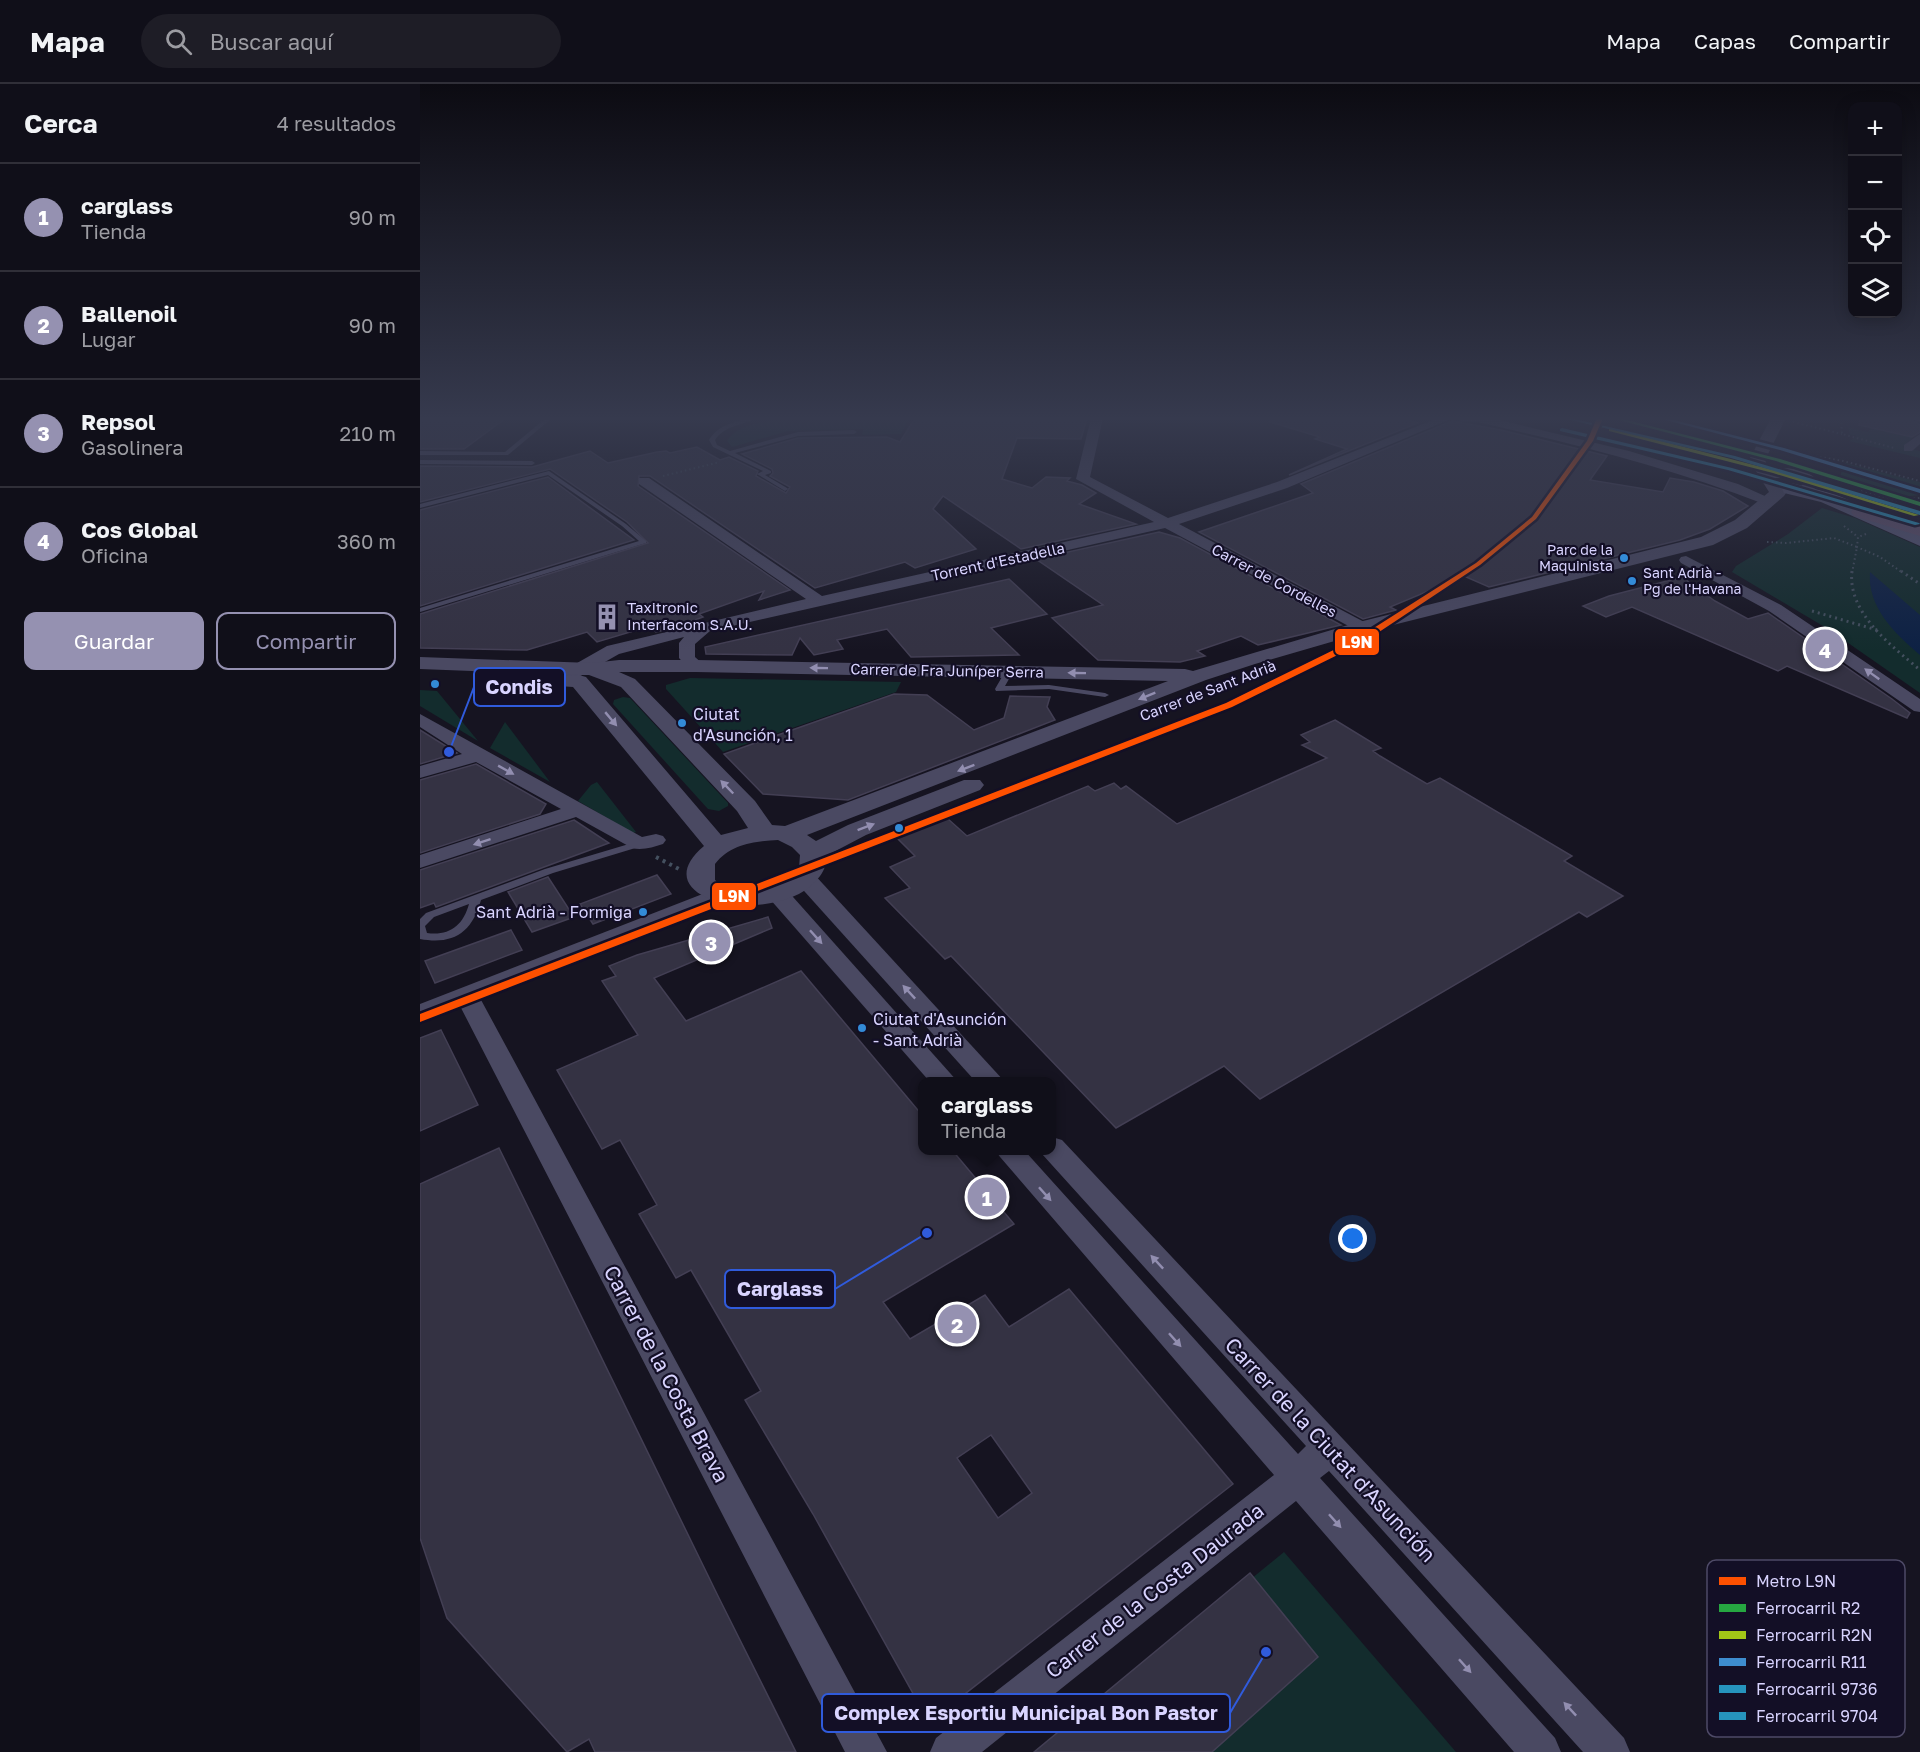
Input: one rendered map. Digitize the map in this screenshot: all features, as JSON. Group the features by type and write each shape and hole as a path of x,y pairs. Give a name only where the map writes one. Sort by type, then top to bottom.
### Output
{"highway":[{"path":"1868,507 1920,531"}],"main road":[{"path":"1822,496 1840,504 1868,507 1920,540"}],"street":[{"path":"666,496 819,601"},
{"name":"Carrer de Cordelles","path":"1114,496 1362,627"},
{"name":"Torrent d'Estadella","path":"580,672 613,651 704,627 1166,524 1250,496"},
{"path":"1756,496 1769,501 1775,496"},
{"name":"Carrer de Sant Adrià","path":"813,853 857,830 1261,669 1677,556 1725,534 1769,501"},
{"name":"Carrer de Sant Adrià","path":"718,847 735,839 774,833 975,764 1199,676 1362,627 1726,547 1765,535"},
{"path":"1677,556 1775,608 1920,707"},
{"path":"696,666 687,658 687,643 704,627"},
{"name":"Carrer de Fra Juníper Serra","path":"420,663 580,672"},
{"name":"Carrer de Fra Juníper Serra","path":"420,677 548,681 580,672 619,666 1199,676"},
{"path":"580,672 628,683 759,822 774,833 805,842 813,853 813,864 804,878 777,893 750,899 718,895 702,884 699,873 705,858 718,847 580,672"},
{"path":"420,718 478,755 577,810 647,842"},
{"path":"420,772 478,755"},
{"path":"420,862 577,810"},
{"path":"804,878 987,1077"},
{"path":"777,893 941,1077"},
{"path":"420,1013 718,895"},
{"name":"Carrer de la Costa Brava","path":"466,995 867,1752"},
{"name":"Carrer de la Ciutat d'Asunción","path":"1056,1151 1610,1752"},
{"name":"Carrer de la Ciutat d'Asunción","path":"1011,1155 1541,1752"},
{"name":"Carrer de la Costa Daurada","path":"950,1752 1266,1504 1329,1448"}],"lane":[{"path":"420,506 460,496"},
{"path":"420,610 644,543 624,525 582,496"},
{"path":"1009,672 999,688 1049,687 1105,695"},
{"path":"476,898 472,917 462,929 434,938 422,936 420,926 430,915 549,871 647,842"}],"path":[{"path":"1875,496 1900,504"},
{"path":"1868,507 1891,501 1920,498"},
{"path":"1765,535 1786,543 1834,538 1880,557 1920,584"},
{"path":"1857,547 1851,578 1857,602 1879,630 1920,670"},
{"path":"1804,608 1879,630"},
{"path":"647,842 667,865 684,871"}],"green space":[{"path":"1885,496 1912,496 1892,498"},
{"path":"1822,508 1855,518 1920,547 1920,693 1828,629 1732,572 1736,566 1788,534"},
{"path":"690,678 901,682 896,692 723,752 666,689 666,685"},
{"path":"420,690 437,691 478,741 420,706"},
{"path":"623,697 630,698 728,803 728,806 719,811 708,809 613,704 614,700"},
{"path":"505,722 550,782 490,748"},
{"path":"597,782 636,832 633,833 578,801 591,785"},
{"path":"1284,1552 1456,1752 1040,1752"}],"water":[{"path":"1870,572 1920,615 1920,655 1884,619 1873,597"}],"building":[{"path":"420,496 444,496 420,502"},
{"path":"475,496 574,496 634,540 420,606 420,510"},
{"path":"589,496 652,496 790,590 759,600 764,591 699,614 703,617 673,628 656,632 650,626 597,642 587,632 527,650 420,648 420,614 648,543 627,522"},
{"path":"679,496 1092,496 1079,504 1136,524 1021,549 943,496 933,509 976,549 915,568 905,562 815,588"},
{"path":"1305,496 1731,496 1748,506 1710,529 1680,540 1489,587 1464,576 1390,607 1396,610 1363,619 1199,532"},
{"path":"1159,532 1180,538 1341,625 1258,645 1241,636 1197,651 1205,656 1180,662 1098,660 1052,618 1103,605 1036,559"},
{"path":"1682,577 1715,601 1748,619 1768,613 1892,699 1910,713 1907,718 1787,666 1778,671 1632,607 1606,617 1583,606 1609,596"},
{"path":"1009,579 1047,614 991,628 1019,655 911,657 887,629 837,640 843,649 814,655 800,638 792,655 706,654 705,647"},
{"path":"894,694 927,695 974,730 1004,718 1010,696 1050,697 1047,707 1055,720 848,800 763,794 724,754"},
{"path":"1335,720 1381,748 1373,751 1380,756 1427,784 1440,778 1572,856 1564,861 1623,896 1587,917 1579,912 1260,1099 1224,1066 1116,1128 951,956 945,959 885,898 910,888 890,867 915,856 897,838 947,818 967,836 1088,786 1095,791 1114,783 1121,789 1126,786 1177,824 1327,758 1302,745 1310,742 1301,735"},
{"path":"420,730 457,753 420,764"},
{"path":"476,764 546,804 540,814 420,853 420,780"},
{"path":"574,820 609,843 436,907 434,903 420,908 420,870"},
{"path":"657,875 671,894 593,924 580,904"},
{"path":"548,877 574,917 532,932 508,892"},
{"path":"768,917 772,928 654,978 686,1021 801,971 918,1110 918,1155 956,1155 1014,1224 883,1302 910,1339 985,1295 1009,1327 1069,1289 1233,1484 929,1722 813,1514 745,1400 761,1391 691,1270 676,1278 639,1214 657,1205 620,1140 602,1149 557,1070 638,1035 602,981 616,976 609,966 637,955","holes":["991,1435 1032,1493 998,1518 957,1458"]},
{"path":"511,930 522,950 435,983 425,961"},
{"path":"441,1030 478,1105 420,1131 420,1038"},
{"path":"499,1148 796,1752 595,1752 589,1739 567,1752 447,1618 420,1538 420,1184"},
{"path":"1250,1573 1318,1657 1212,1752 1034,1752"}],"metro line":[{"name":"L9N","path":"420,1018 1229,705 1361,640 1478,564 1534,518 1550,496"}],"rail line":[{"name":"9704","path":"1821,496 1917,524"},
{"name":"R2N","path":"1853,496 1916,515"},
{"name":"9736","path":"1863,496 1920,513"},
{"name":"R2","path":"1894,496 1920,504"}],"place":[{"name":"Parc de la Maquinista","path":"1624,558"},
{"name":"Sant Adrià - Pg de l'Havana","path":"1632,581"},
{"name":"Taxitronic Interfacom S.A.U.","path":"607,617"},
{"name":"Cos Global","path":"1825,649"},
{"name":"Ciutat d'Asunción, 1","path":"682,723"},
{"name":"Condis","path":"449,752"},
{"name":"Sant Adrià - Formiga","path":"643,912"},
{"name":"Repsol","path":"711,942"},
{"name":"Ciutat d'Asunción - Sant Adrià","path":"862,1028"},
{"name":"carglass","path":"987,1197"},
{"name":"Carglass","path":"927,1233"},
{"name":"Ballenoil","path":"957,1324"},
{"name":"Complex Esportiu Municipal Bon Pastor","path":"1266,1652"}]}
